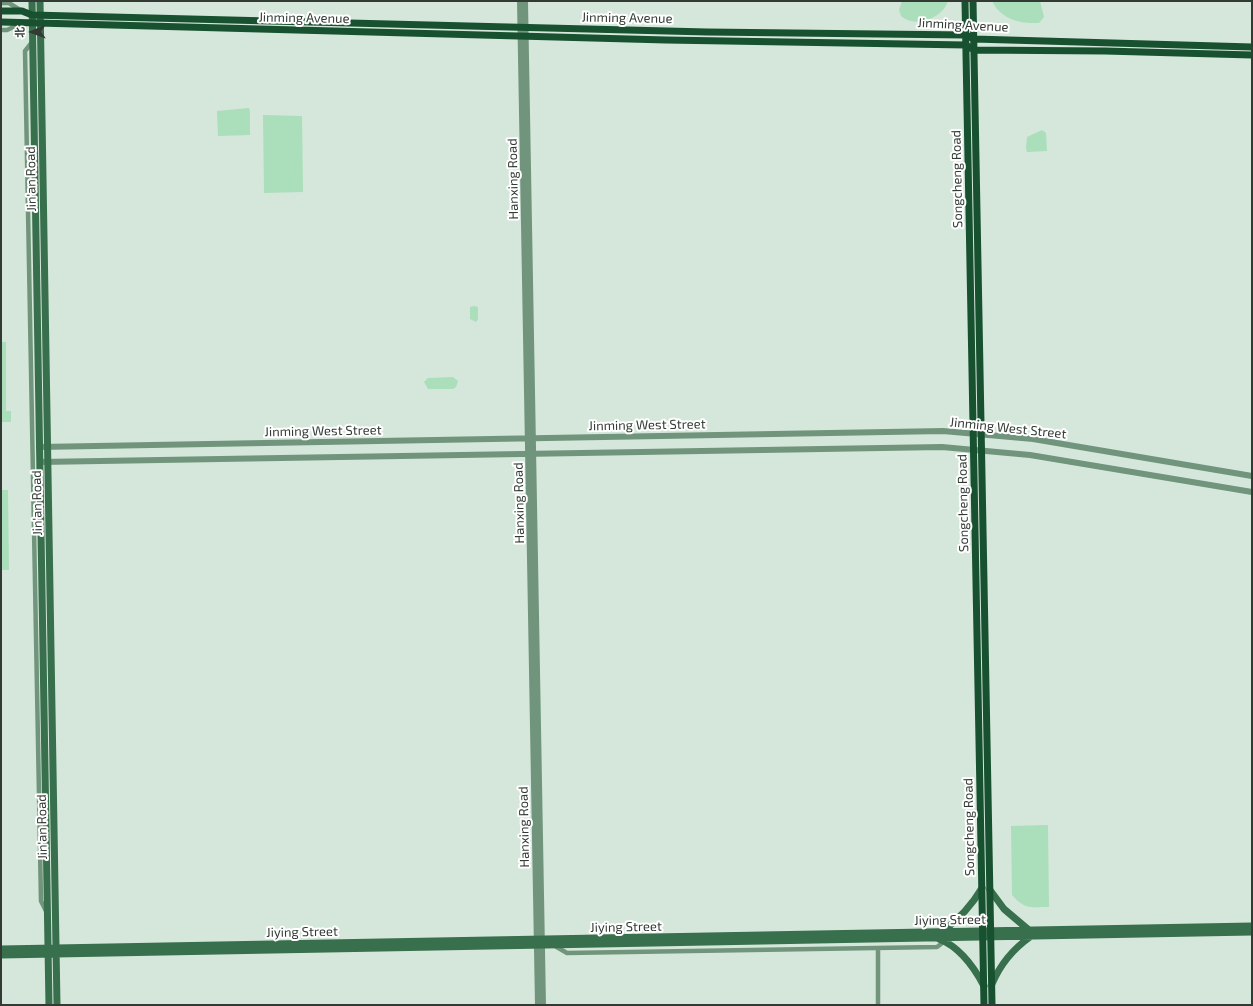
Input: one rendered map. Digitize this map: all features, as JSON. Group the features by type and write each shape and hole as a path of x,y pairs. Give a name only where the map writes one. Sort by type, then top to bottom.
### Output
{"main road":[{"name":"Jin'an Road","path":"32,1 49,1005"},
{"name":"Jin'an Road","path":"40,1 57,1005"},
{"name":"Songcheng Road","path":"965,1 982,888 992,984 992,1005"},
{"name":"Songcheng Road","path":"973,1 990,890 984,1005"},
{"name":"Jinming Avenue","path":"1,11 22,11 32,15 523,28 966,35 974,39 1252,47"},
{"name":"Jinming Avenue","path":"1,22 524,36 966,45 974,50 1105,51 1252,55"},
{"path":"940,935 954,924 977,897 982,888"},
{"path":"990,890 1004,909 1030,934 1007,958 998,970 992,984"},
{"name":"Jiying Street","path":"1030,934 1252,926"},
{"name":"Jiying Street","path":"1,949 56,951 987,934 1252,932"},
{"name":"Jiying Street","path":"539,943 555,946 940,935 947,940 987,934"},
{"path":"947,940 976,970 984,986"},
{"name":"Jiying Street","path":"1,955 48,951"}],"street":[{"name":"Hanxing Road","path":"520,1 524,36 539,943 538,1005"},
{"name":"Hanxing Road","path":"523,28 525,1"},
{"path":"1,3 9,3 22,11"},
{"path":"1,30 8,30 22,22"},
{"path":"33,41 25,51 25,59 41,901 48,914"},
{"name":"Jinming West Street","path":"40,447 943,431 1033,439 1252,476"},
{"name":"Jinming West Street","path":"40,462 942,447 1030,455 1252,492"},
{"path":"555,946 567,953 938,947 947,940"},
{"name":"Hanxing Road","path":"539,943 543,1005"},
{"path":"878,948 878,1005"}],"green space":[{"path":"902,1 948,1 941,12 935,17 928,20 914,22 901,16 899,10"},
{"path":"992,1 1040,1 1044,17 1039,23 1024,23 1011,19 1000,12"},
{"path":"249,108 250,135 218,136 217,111"},
{"path":"263,115 302,116 303,192 264,193"},
{"path":"1042,130 1046,133 1047,151 1027,152 1027,137"},
{"path":"470,307 478,307 478,319 476,322 470,319"},
{"path":"1,342 6,342 6,411 11,411 11,422 1,422"},
{"path":"453,377 458,381 456,387 453,389 428,389 424,382 428,378"},
{"path":"1,490 8,490 9,570 1,570"},
{"path":"1048,825 1049,907 1029,907 1021,903 1012,895 1011,826"}]}
